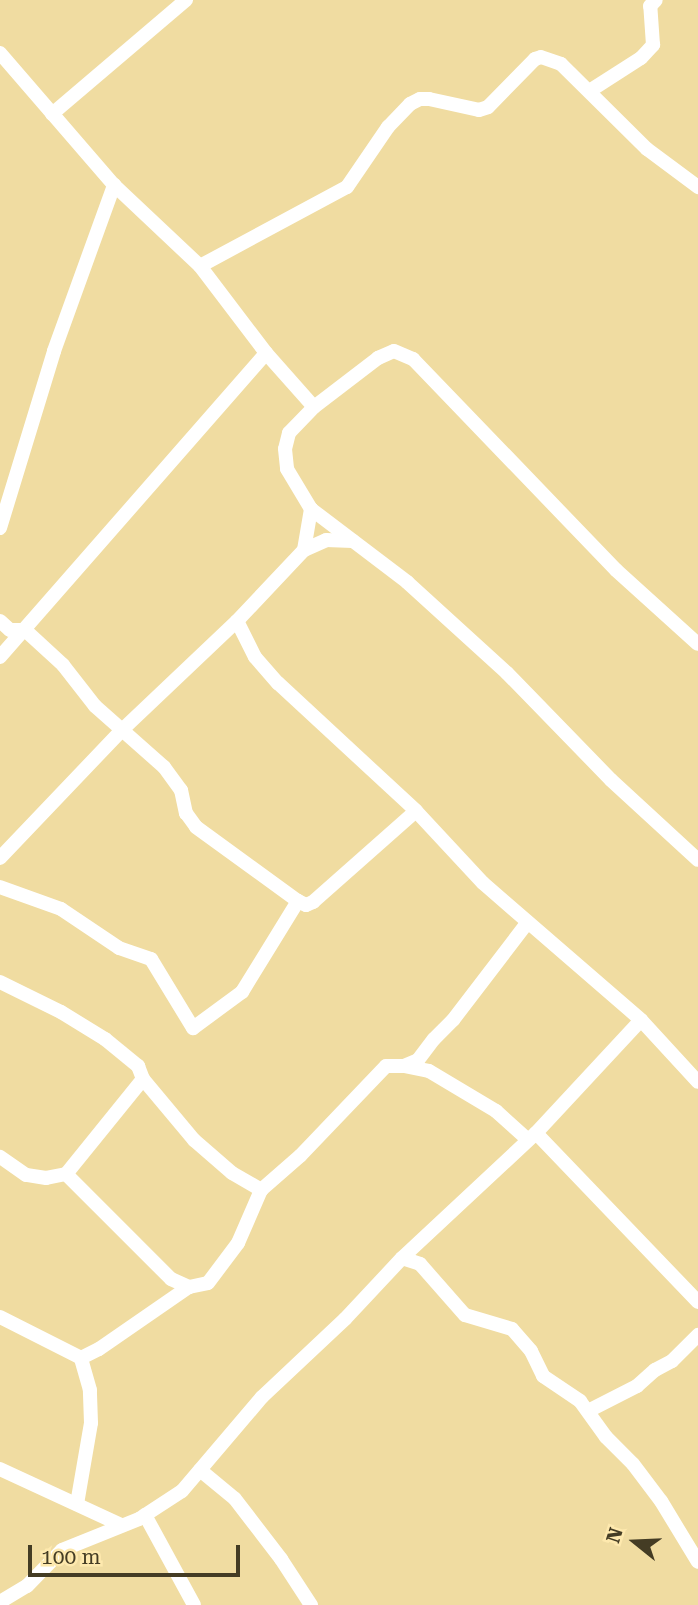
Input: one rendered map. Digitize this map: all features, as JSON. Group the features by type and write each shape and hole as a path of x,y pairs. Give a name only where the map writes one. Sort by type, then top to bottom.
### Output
{"street":[{"path":"52,114 186,0"},
{"path":"591,90 641,58 653,45 650,6 656,0"},
{"path":"0,53 114,185 200,266 266,353 314,407"},
{"path":"200,266 348,187 388,127 410,104 420,99 479,110 488,107 535,59 541,57 561,64 591,90 647,149 698,187"},
{"path":"0,528 54,351 114,185"},
{"path":"698,644 616,570 413,359 394,351 378,358 314,407 289,433 285,449 287,469 311,509 407,582 507,673 611,780 698,860"},
{"path":"0,657 266,353"},
{"path":"304,550 311,509"},
{"path":"0,858 122,730 237,621 304,550 326,540 352,541"},
{"path":"0,621 10,630 25,630 63,665 95,706 164,767 181,790 186,813 196,827 306,905 416,811"},
{"path":"237,621 256,657 278,683 324,722 416,811 483,883 641,1020 698,1082"},
{"path":"0,887 61,909 119,948 151,959 193,1028 242,992 298,901"},
{"path":"404,1066 418,1060 453,1020 528,922"},
{"path":"0,982 61,1012 105,1039 138,1066 143,1079 194,1140 232,1173 261,1190"},
{"path":"0,1602 27,1586 62,1550 145,1515 182,1491 262,1397 345,1319 402,1258 531,1136 641,1020"},
{"path":"81,1358 99,1349 189,1287 208,1283 238,1243 247,1216 261,1190 300,1156 386,1066 429,1071 496,1111 531,1136 698,1302"},
{"path":"0,1157 26,1175 46,1178 66,1174 143,1079"},
{"path":"66,1174 171,1279 189,1287"},
{"path":"402,1258 420,1264 465,1315 512,1329 531,1351 543,1376 580,1401 661,1501 698,1562"},
{"path":"0,1317 81,1358 90,1390 91,1423 77,1503"},
{"path":"588,1412 637,1386 655,1370 672,1361 698,1335"},
{"path":"0,1469 121,1525"},
{"path":"200,1470 235,1499 281,1559 311,1605"},
{"path":"145,1515 194,1605"}]}
